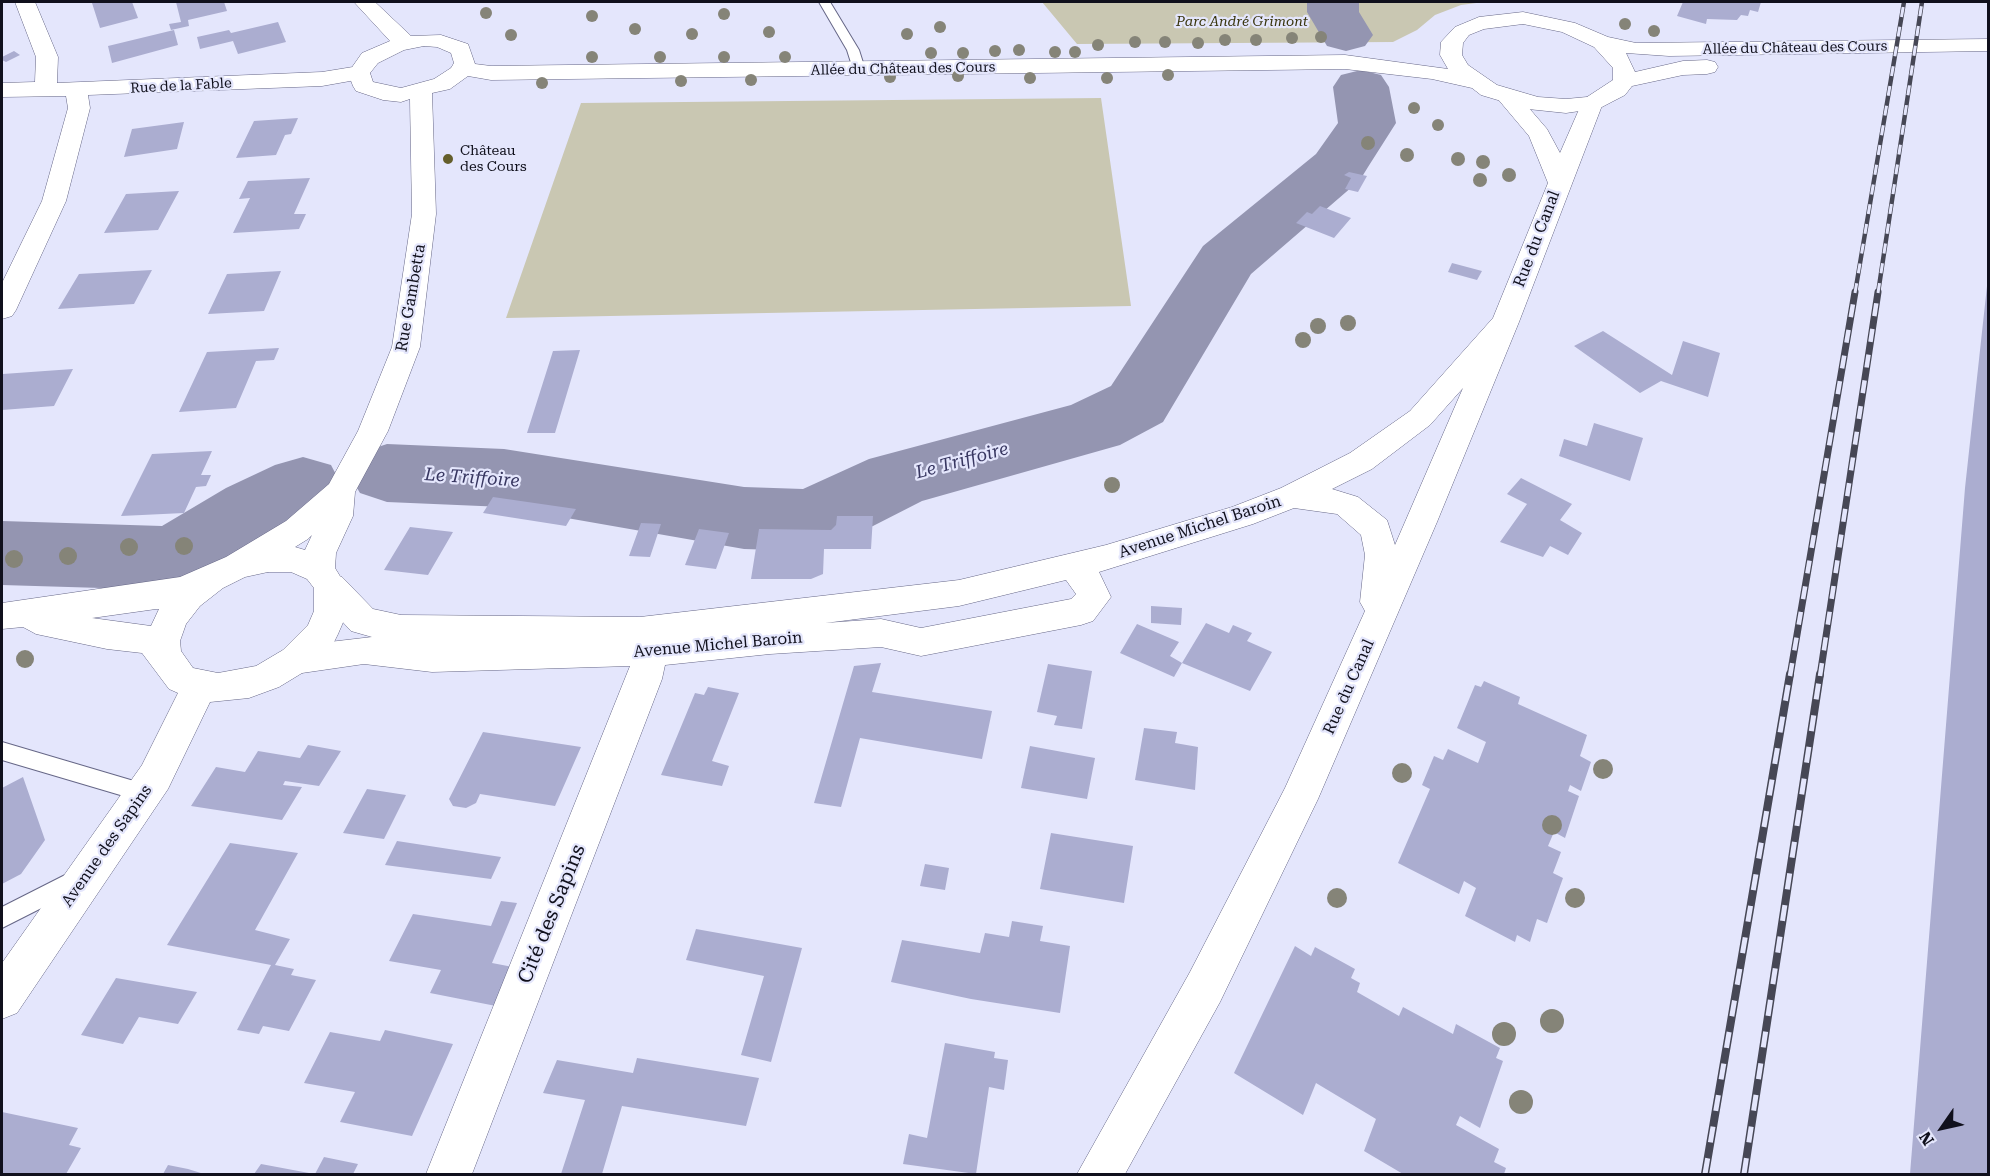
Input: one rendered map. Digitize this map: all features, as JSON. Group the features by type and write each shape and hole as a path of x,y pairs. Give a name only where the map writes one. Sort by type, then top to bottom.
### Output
{"street":[{"path":"25,2 47,57 46,82 42,90"},
{"path":"364,2 392,32 407,43"},
{"path":"1508,10 1523,18 1567,18 1602,42 1616,55 1624,68 1623,81 1617,90 1606,98 1592,103 1566,106 1536,104 1508,98 1474,82 1459,69 1451,55 1434,46 1508,10"},
{"path":"441,41 454,45 465,57 462,69 442,84 421,92 401,94 375,91 364,86 359,73 370,58 382,51 407,43 441,41"},
{"name":"Allée du Château des Cours","path":"1602,42 1636,49 1669,50 1989,45"},
{"name":"Allée du Château des Cours","path":"1345,62 1434,46"},
{"name":"Allée du Château des Cours","path":"462,69 491,73 1345,62 1432,72 1474,82"},
{"name":"Allée du Château des Cours","path":"1623,81 1683,68 1989,63"},
{"name":"Rue de la Fable","path":"2,90 76,91 322,80 359,73"},
{"path":"2,310 54,201 80,108 76,91"},
{"name":"Rue Gambetta","path":"225,572 297,530 340,492 373,431 406,346 424,214 421,92"},
{"name":"Rue du Canal","path":"1508,98 1539,134 1552,159 1558,181"},
{"name":"Rue du Canal","path":"1100,1174 1205,987 1299,799 1375,628 1505,322 1558,181 1592,103"},
{"name":"Avenue Michel Baroin","path":"325,578 363,621 401,629 640,631 959,593 1072,566 1242,516 1292,496 1361,461 1420,418 1505,322"},
{"name":"Rue Gambetta","path":"325,578 320,553 337,516 340,492"},
{"name":"Avenue Michel Baroin","path":"1292,496 1324,499 1347,505 1376,529 1381,555 1375,628"},
{"path":"268,558 294,559 325,578 331,611 321,634 295,660 267,677 249,683 218,688 198,686 182,679 151,640 107,635 9,616 156,596 182,590 225,572 268,558"},
{"name":"Avenue Michel Baroin","path":"295,660 364,650 432,658 651,651 881,633 921,642 993,630 1081,611 1094,597 1089,583 1072,566"},
{"path":"164,655 163,641 171,618 188,597 225,572"},
{"name":"Cité des Sapins","path":"449,1174 645,679 651,651"},
{"name":"Avenue des Sapins","path":"2,998 155,777 185,720 198,686"}],"lane":[{"path":"824,2 853,50 859,69"},
{"path":"2,751 144,793"},
{"path":"2,918 88,873"}],"green space":[{"name":"Parc André Grimont","path":"1042,2 1484,2 1461,5 1435,15 1417,30 1393,42 1077,44"},
{"path":"1101,98 1131,306 506,318 581,103"}],"building":[{"path":"132,2 138,18 100,28 92,3"},
{"path":"176,2 224,2 227,11 188,20 189,26 171,30 169,24 181,22"},
{"path":"1683,2 1761,2 1758,12 1750,10 1748,16 1741,15 1737,20 1707,19 1706,24 1677,16"},
{"path":"278,22 286,42 238,54 233,41 200,49 197,37 229,30 231,33"},
{"path":"174,30 178,45 112,63 108,46"},
{"path":"14,51 20,55 6,62 2,60 2,57"},
{"path":"298,118 291,134 285,135 276,155 236,158 254,121"},
{"path":"184,122 177,149 124,157 132,129"},
{"path":"1349,172 1367,176 1358,192 1345,189 1351,178 1344,175"},
{"path":"310,178 294,214 306,214 299,229 233,233 250,198 239,199 248,181"},
{"path":"179,191 158,230 104,233 126,194"},
{"path":"1320,206 1351,218 1334,238 1296,223 1307,212 1312,214"},
{"path":"1452,263 1482,271 1477,280 1448,272"},
{"path":"152,270 134,304 58,309 79,274"},
{"path":"281,271 264,311 208,314 227,274"},
{"path":"1987,286 1988,1174 1910,1174 1965,488"},
{"path":"1603,331 1672,375 1683,341 1720,353 1708,397 1661,381 1640,393 1574,346"},
{"path":"279,348 274,360 256,361 236,408 179,412 207,352"},
{"path":"580,350 555,433 527,433 553,351"},
{"path":"73,369 54,406 2,410 3,374"},
{"path":"1594,423 1643,438 1630,481 1559,456 1564,439 1587,446"},
{"path":"212,451 201,475 211,475 206,486 196,487 184,513 121,516 152,454"},
{"path":"1521,478 1572,504 1560,520 1582,533 1568,555 1550,546 1543,557 1500,542 1527,504 1507,494"},
{"path":"493,497 576,509 566,526 483,513"},
{"path":"837,516 873,516 871,549 824,549 823,574 811,579 751,579 759,529 831,530 836,525"},
{"path":"641,523 661,524 650,557 629,556"},
{"path":"410,527 453,532 428,575 384,570"},
{"path":"699,529 729,533 716,569 685,565"},
{"path":"1151,606 1182,608 1181,625 1151,623"},
{"path":"1206,623 1229,633 1233,625 1252,633 1247,641 1272,652 1250,691 1182,663"},
{"path":"1137,624 1179,642 1170,656 1182,663 1174,677 1120,653"},
{"path":"881,663 872,692 992,711 982,759 860,738 841,807 814,803 854,666"},
{"path":"1048,664 1092,671 1082,729 1054,725 1057,716 1037,712"},
{"path":"1484,681 1520,697 1518,704 1587,735 1580,756 1591,762 1581,791 1570,785 1568,791 1579,796 1565,838 1554,832 1548,846 1561,852 1553,873 1563,878 1547,923 1537,919 1530,942 1517,935 1515,942 1465,916 1476,888 1464,881 1459,894 1398,863 1430,789 1422,785 1434,756 1443,760 1448,749 1478,763 1486,742 1457,728 1475,685 1481,687"},
{"path":"708,687 739,693 712,761 729,766 722,786 661,775 695,693 704,695"},
{"path":"1144,728 1177,732 1175,743 1198,747 1195,790 1135,780"},
{"path":"483,732 581,747 555,806 480,794 476,803 466,808 453,806 449,799"},
{"path":"308,745 341,751 319,786 285,781 283,785 302,787 282,820 191,806 216,767 245,772 258,751 300,758"},
{"path":"1030,746 1095,758 1087,799 1021,788"},
{"path":"23,777 45,840 21,874 2,884 2,788"},
{"path":"367,789 406,795 384,839 343,833"},
{"path":"1051,833 1133,846 1124,903 1040,889"},
{"path":"397,841 501,857 491,879 385,865"},
{"path":"230,843 298,853 255,930 290,939 275,965 294,969 291,975 316,980 289,1031 263,1026 259,1034 237,1030 271,965 167,945"},
{"path":"925,864 949,868 945,890 920,886"},
{"path":"501,901 517,903 492,963 518,968 501,1007 430,993 441,970 389,961 413,914 491,926"},
{"path":"1012,921 1043,926 1040,941 1070,946 1060,1013 971,999 891,982 902,940 980,953 985,933 1009,937"},
{"path":"696,929 802,948 771,1062 741,1055 764,976 686,960"},
{"path":"1295,946 1311,956 1315,947 1355,969 1351,978 1360,983 1357,992 1399,1016 1403,1007 1453,1034 1456,1024 1500,1048 1496,1058 1503,1061 1480,1128 1460,1116 1456,1125 1499,1149 1494,1162 1506,1168 1504,1174 1403,1174 1364,1151 1376,1119 1316,1083 1303,1115 1234,1073"},
{"path":"116,978 197,992 178,1024 139,1017 123,1044 81,1035"},
{"path":"385,1030 453,1044 412,1136 340,1122 355,1092 304,1083 330,1032 380,1041"},
{"path":"945,1043 995,1052 994,1058 1008,1060 1004,1090 989,1087 976,1174 903,1164 909,1134 927,1138"},
{"path":"637,1058 759,1078 746,1126 622,1106 602,1174 561,1174 585,1100 543,1093 557,1060 633,1073"},
{"path":"2,1112 78,1128 69,1145 81,1148 66,1174 2,1174"},
{"path":"324,1157 358,1164 353,1174 315,1174"},
{"path":"261,1164 309,1173 309,1174 254,1174"},
{"path":"168,1165 188,1169 204,1174 163,1174"}],"waterway":[{"name":"Le Triffoire","path":"1333,2 1333,12 1346,35"},
{"name":"Le Triffoire","path":"387,473 504,478 744,518 807,520 845,505 897,479 1093,426 1137,404 1226,261 1338,167 1367,123 1361,87"},
{"name":"Le Triffoire","path":"2,553 168,558 201,544 254,509 303,486"}],"railway":[{"path":"1855,293 1904,2"},
{"path":"1878,293 1922,2"},
{"path":"1790,676 1855,292"},
{"path":"1820,676 1878,292"},
{"path":"1705,1174 1790,674"},
{"path":"1744,1174 1820,674"}],"place":[{"name":"Château des Cours","path":"448,159"}]}
